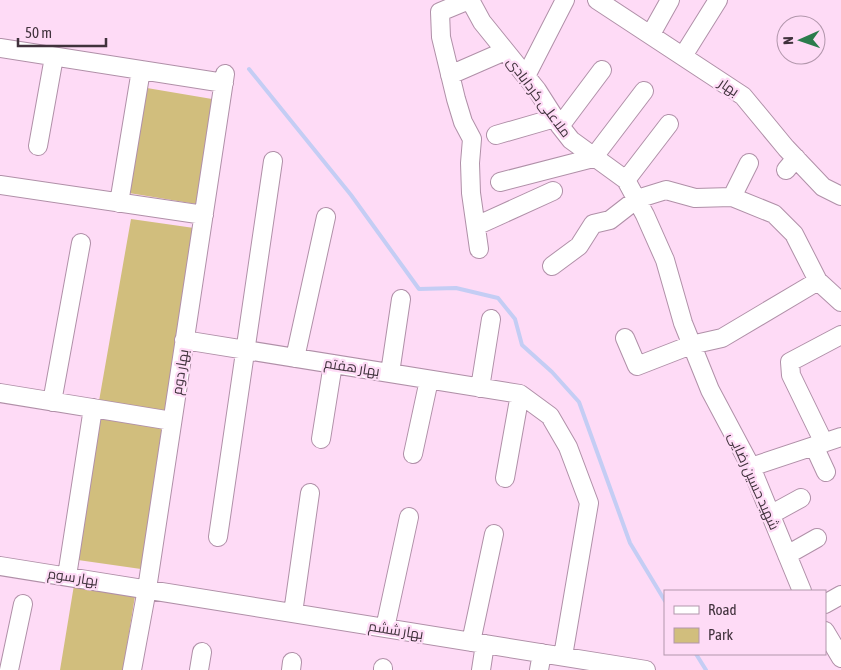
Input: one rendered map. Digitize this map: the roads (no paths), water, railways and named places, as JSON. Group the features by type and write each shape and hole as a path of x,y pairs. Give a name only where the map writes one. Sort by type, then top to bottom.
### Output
{"street":[{"name":"ملاعلی کردابادی","path":"469,0 482,22 537,90 571,140 626,180 665,260 691,344"},
{"path":"469,0 440,12 441,37 463,122 472,139 470,163 471,193 479,249"},
{"path":"526,76 565,0"},
{"name":"بهار","path":"597,0 743,96 791,164 823,187 841,196"},
{"path":"651,34 670,0"},
{"path":"683,56 718,0"},
{"path":"0,48 141,70 119,203"},
{"path":"450,76 506,51"},
{"path":"38,146 54,57"},
{"name":"بهار دوم","path":"132,670 224,79 141,70"},
{"path":"496,136 557,122 602,70"},
{"path":"500,182 594,158 644,91"},
{"path":"626,180 669,124"},
{"path":"218,537 244,350 274,161"},
{"path":"732,197 749,163"},
{"path":"0,185 204,215"},
{"path":"552,266 579,246 588,220 610,220 636,199 666,190 695,198 732,197 774,214 794,234 818,281 841,302"},
{"path":"476,226 553,191"},
{"path":"295,358 326,217"},
{"path":"52,402 81,243"},
{"path":"625,338 637,366 691,344 722,338 818,281"},
{"path":"390,373 400,300"},
{"path":"480,388 491,320"},
{"path":"826,472 819,444 791,375 790,362 841,334"},
{"name":"بهار هفتم","path":"184,340 520,394"},
{"name":"شهید حسین رضایی","path":"691,344 710,390 751,467 802,590"},
{"path":"321,439 334,364"},
{"path":"412,454 430,380"},
{"path":"0,393 172,421"},
{"path":"505,478 520,394 550,416 568,447 589,504 563,656"},
{"path":"68,576 93,408"},
{"path":"751,467 841,437"},
{"path":"293,613 310,493"},
{"path":"770,515 801,498"},
{"path":"385,628 409,517"},
{"path":"481,670 478,643 494,534"},
{"path":"787,555 817,538"},
{"name":"بهار سوم","path":"0,566 146,589"},
{"name":"بهار ششم","path":"146,589 478,643 541,662 563,656 622,668 646,670"},
{"path":"826,603 841,595"},
{"path":"9,670 23,604"},
{"path":"826,633 841,658"},
{"path":"199,670 202,652"}],"waterway":[{"path":"249,69 351,195 419,289 456,288 498,298 515,319 522,345 552,372 579,402 630,543 664,599"},
{"path":"697,655 706,670"}]}
